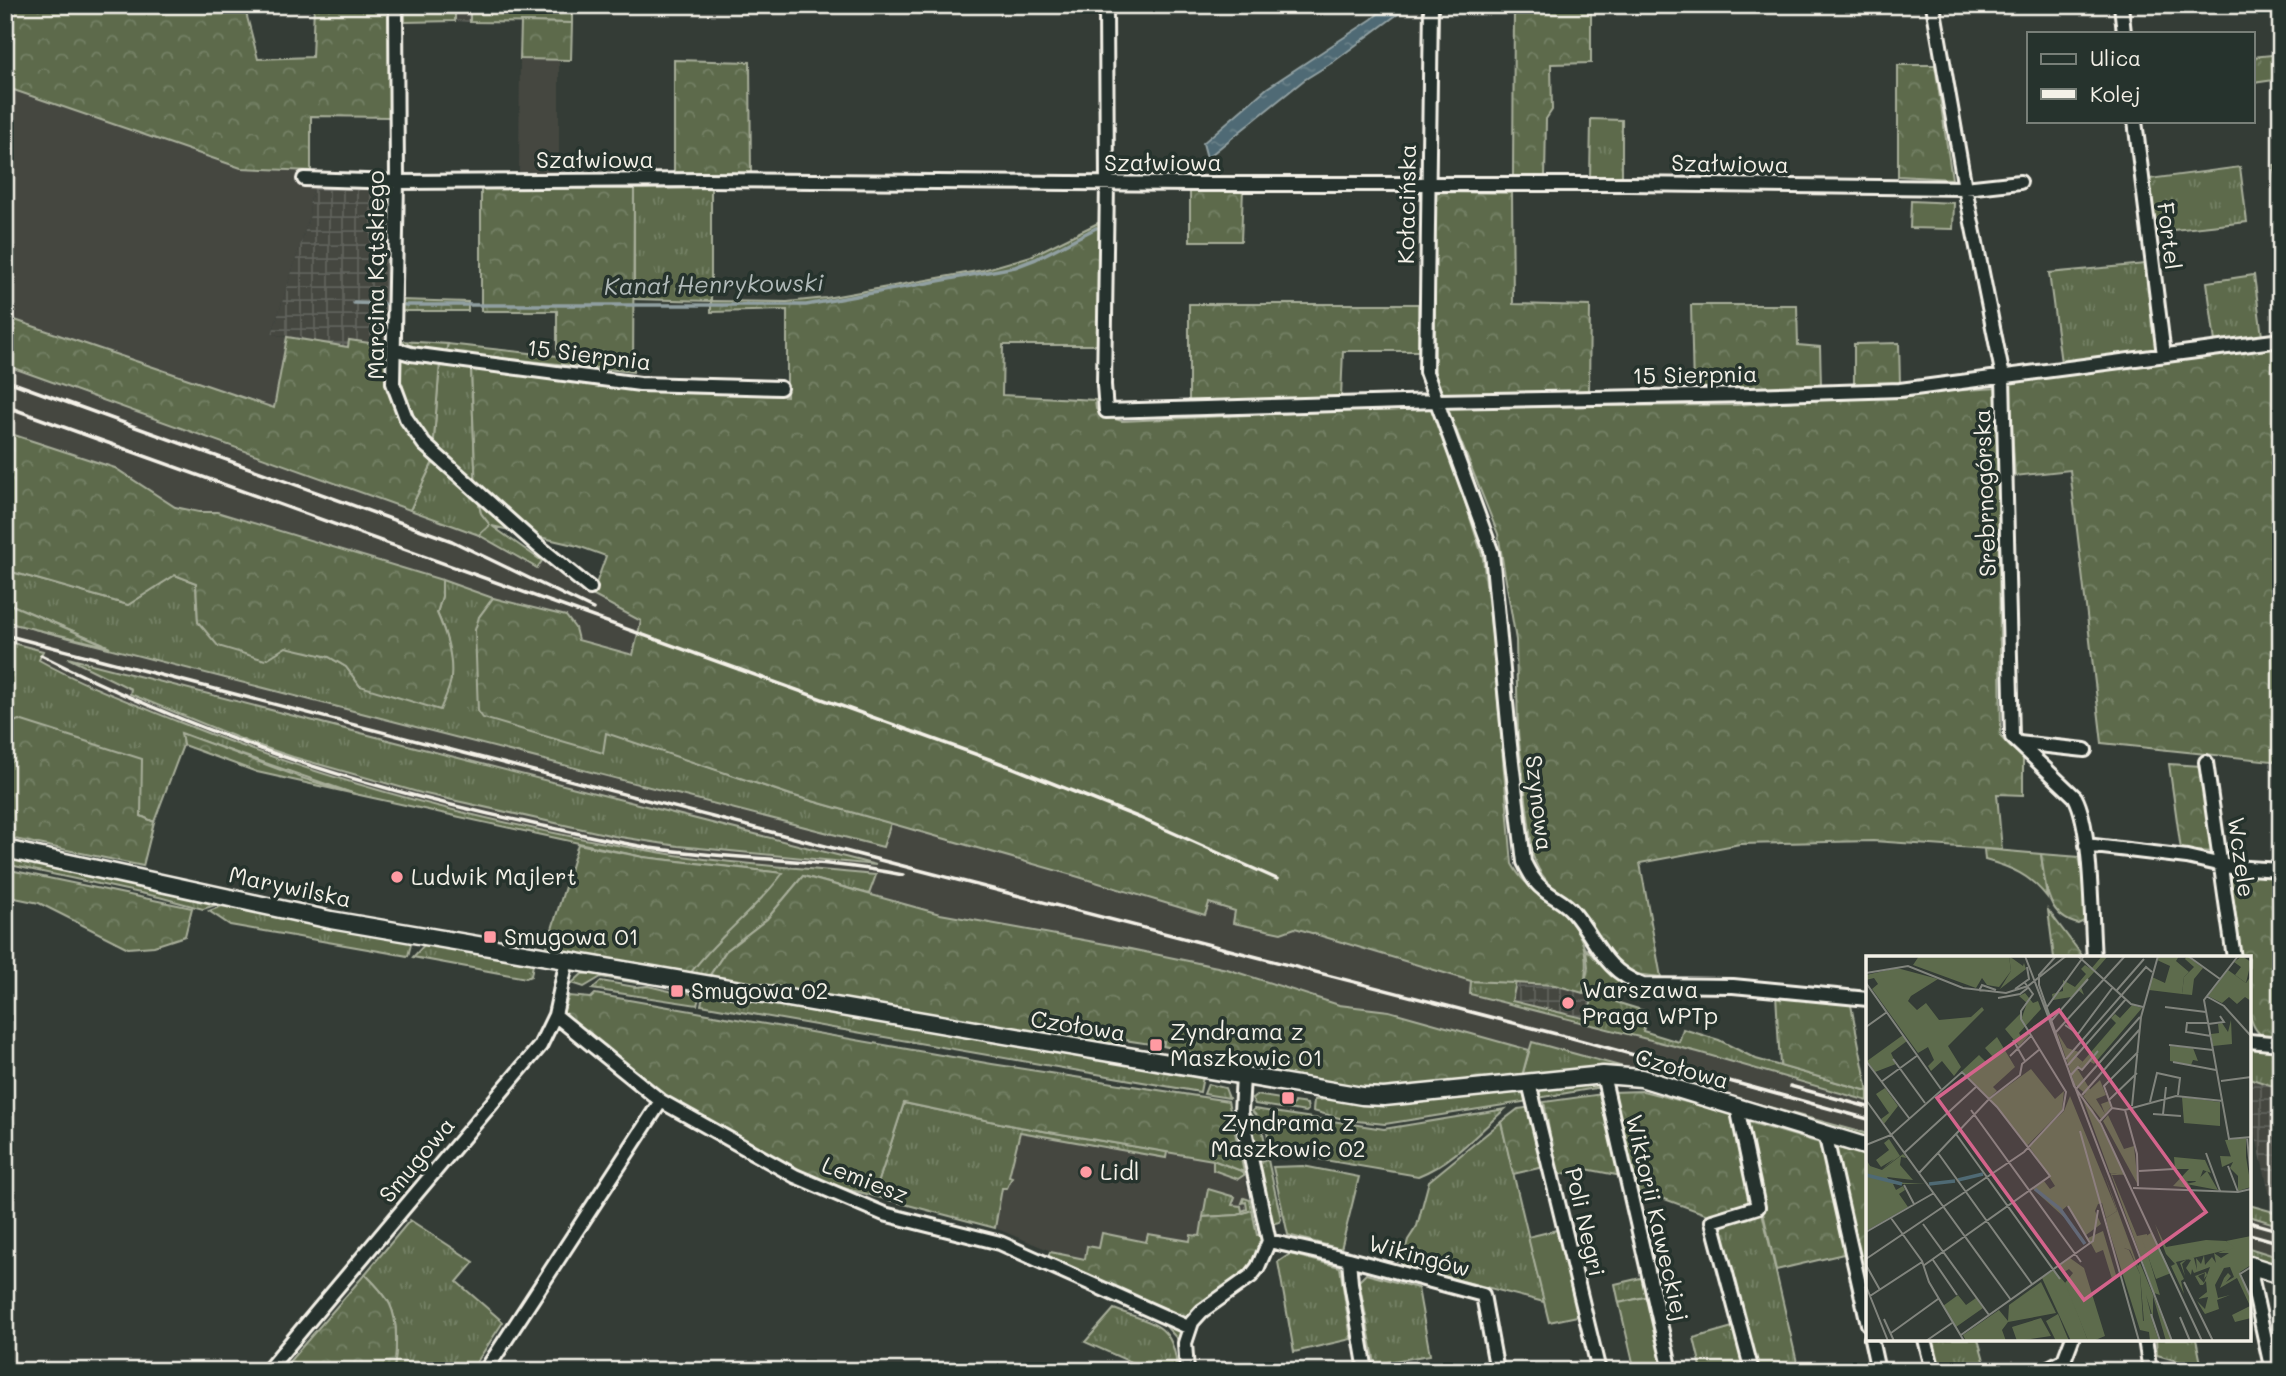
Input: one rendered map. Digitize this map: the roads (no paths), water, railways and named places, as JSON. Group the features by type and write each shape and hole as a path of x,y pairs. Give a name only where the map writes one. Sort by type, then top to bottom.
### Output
{"street":[{"name":"Marcina Kątskiego","path":"396,5 397,182 393,383 406,418 424,444 537,545 590,588"},
{"path":"1106,5 1107,183"},
{"name":"Kołacińska","path":"1431,5 1426,369 1437,401"},
{"name":"Srebrnogórska","path":"1933,5 1965,188 2003,377 2012,737 2019,743"},
{"path":"2121,5 2124,32"},
{"name":"Fortel","path":"2135,122 2164,355"},
{"name":"Szałwiowa","path":"304,179 397,182 705,180 1965,188 2020,182"},
{"name":"15 Sierpnia","path":"1107,183 1104,385 1106,411 1900,390 2281,340"},
{"name":"15 Sierpnia","path":"394,349 411,354 640,384 780,388"},
{"name":"Szynowa","path":"1437,401 1492,553 1520,830 1524,862 1532,877 1543,890 1560,899 1572,911 1617,972 1643,985 1733,986 1866,999"},
{"path":"2019,743 2085,750"},
{"path":"2019,743 2076,797 2081,807 2094,956"},
{"name":"Wczele","path":"2206,762 2234,956"},
{"path":"2086,845 2187,857 2220,865 2281,870"},
{"name":"Marywilska","path":"5,849 331,920 567,960"},
{"name":"Smugowa","path":"267,1371 540,1046 555,1014 567,960"},
{"name":"Czołowa","path":"567,960 1374,1097 1603,1075 1641,1078 1866,1146"},
{"name":"Lemiesz","path":"555,1014 661,1101 795,1176 884,1214 1000,1242 1190,1328"},
{"path":"2251,1041 2281,1044"},
{"name":"Wiktorii Kaweckiej","path":"1603,1075 1671,1371"},
{"path":"1187,1371 1185,1343 1190,1328 1202,1311 1251,1276 1258,1267 1269,1241 1241,1112 1243,1076"},
{"name":"Poli Negri","path":"1529,1083 1599,1371"},
{"path":"488,1367 661,1101"},
{"path":"1737,1107 1758,1207 1712,1221 1752,1371"},
{"path":"1825,1133 1866,1315"},
{"name":"Wikingów","path":"1269,1241 1349,1259 1483,1296 1497,1371"},
{"path":"1349,1259 1366,1371"},
{"path":"2272,1371 2251,1266 2281,1275"},
{"path":"1871,1341 1878,1371"},
{"path":"1926,1341 1933,1371"},
{"path":"2043,1371 2064,1360 2071,1341"},
{"path":"2145,1341 2150,1371"}],"water":[{"path":"1388,5 1410,5 1304,80 1207,158 1203,143 1267,88 1372,19"}],"waterway":[{"name":"Kanał Henrykowski","path":"405,305 806,305 1015,267 1096,228"},
{"name":"Kanał Henrykowski","path":"354,303 384,304"}],"railway":[{"path":"5,380 452,541 593,609"},
{"path":"5,406 1014,768 1140,818 1277,879"},
{"path":"5,635 1572,1038 1866,1118"},
{"path":"41,655 100,684 218,733 277,755 399,792 650,848 840,865 903,875"},
{"path":"1790,1086 1866,1106"},
{"path":"2251,1223 2281,1231"},
{"path":"2251,1235 2281,1243"}],"place":[{"name":"Ludwik Majlert","path":"397,877"},
{"name":"Smugowa 01","path":"490,937"},
{"name":"Smugowa 02","path":"677,991"},
{"name":"Warszawa Praga WPTp","path":"1568,1003"},
{"name":"Zyndrama z Maszkowic 01","path":"1156,1045"},
{"name":"Zyndrama z Maszkowic 02","path":"1288,1098"},
{"name":"Lidl","path":"1086,1172"}]}
